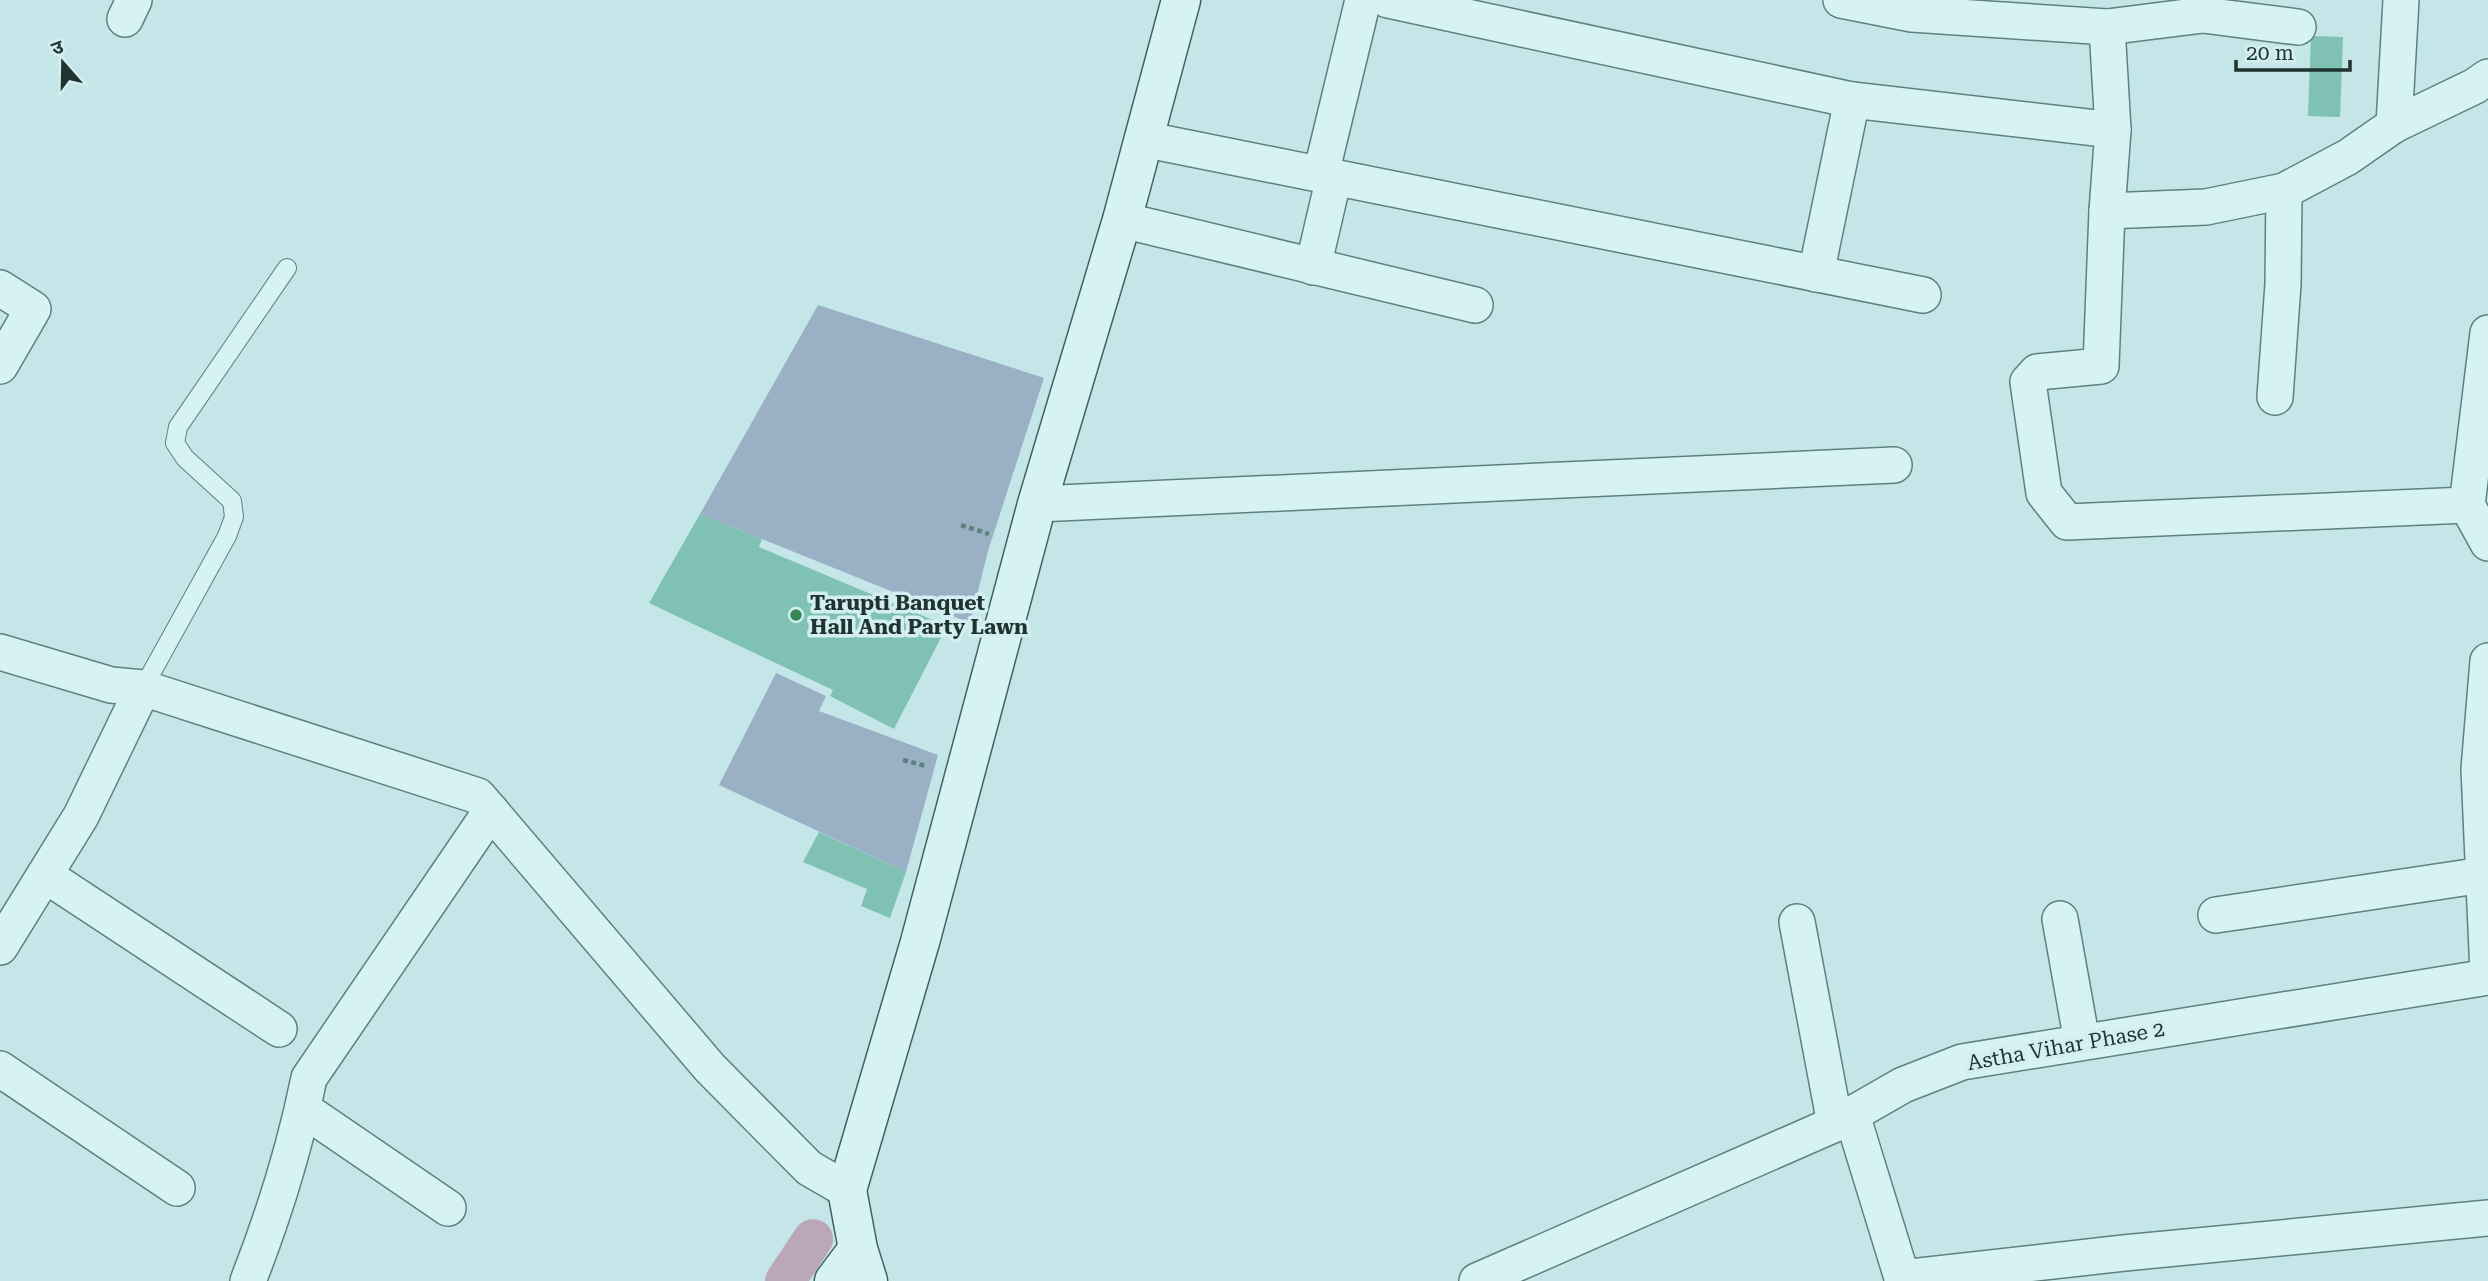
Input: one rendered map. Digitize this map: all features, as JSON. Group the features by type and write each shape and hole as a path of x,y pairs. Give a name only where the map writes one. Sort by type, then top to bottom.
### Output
{"main road":[{"path":"834,1281 863,1265 847,1190 920,942 1038,504 1122,220 1181,0"}],"street":[{"path":"1313,267 1328,175 1363,0"},
{"path":"1388,0 1852,100 2113,130"},
{"path":"1841,0 1912,14 2107,27 2203,15 2298,27"},
{"path":"2394,125 2401,0"},
{"path":"2107,27 2113,130 2101,366 2038,372 2028,382 2044,493 2067,522 2467,505"},
{"path":"2107,211 2206,207 2284,191 2348,157 2394,125 2484,91"},
{"path":"1816,274 1852,100"},
{"path":"1143,139 1923,295"},
{"path":"2275,397 2283,284 2284,191"},
{"path":"1122,220 1475,305"},
{"path":"0,289 33,309 0,366"},
{"path":"2488,333 2482,423 2467,505 2488,543"},
{"path":"1038,504 1894,466"},
{"path":"0,652 111,685 143,688 478,796 709,1069 809,1168 847,1190"},
{"path":"2488,661 2484,769 2488,975"},
{"path":"0,947 11,905 45,875 81,816 143,688"},
{"path":"248,1281 270,1224 303,1110 309,1078 491,811"},
{"path":"45,875 279,1029"},
{"path":"2216,915 2485,884"},
{"path":"2060,919 2082,1042"},
{"path":"1797,922 1844,1119 1903,1280 2124,1253 2488,1218"},
{"name":"Astha Vihar Phase 2","path":"1477,1281 1844,1119 1903,1085 1962,1062 2488,975"},
{"path":"0,1069 177,1188"},
{"path":"303,1110 448,1208"}],"lane":[{"path":"143,688 227,536 234,517 232,500 185,458 174,443 178,427 287,268"}],"shaded area":[{"path":"818,305 1044,378 988,551 970,623 700,514"},
{"path":"776,673 826,696 819,711 938,755 906,872 719,785"}],"building":[{"path":"2311,36 2343,37 2340,117 2308,116"},
{"name":"Tarupti Banquet Hall And Party Lawn","path":"700,514 762,539 759,547 947,626 894,729 830,696 833,690 649,603"},
{"path":"819,832 906,872 890,918 861,906 867,889 803,862"}],"waterway":[{"path":"785,1281 813,1239"}],"place":[{"name":"Tarupti Banquet Hall And Party Lawn","path":"796,615"}]}
